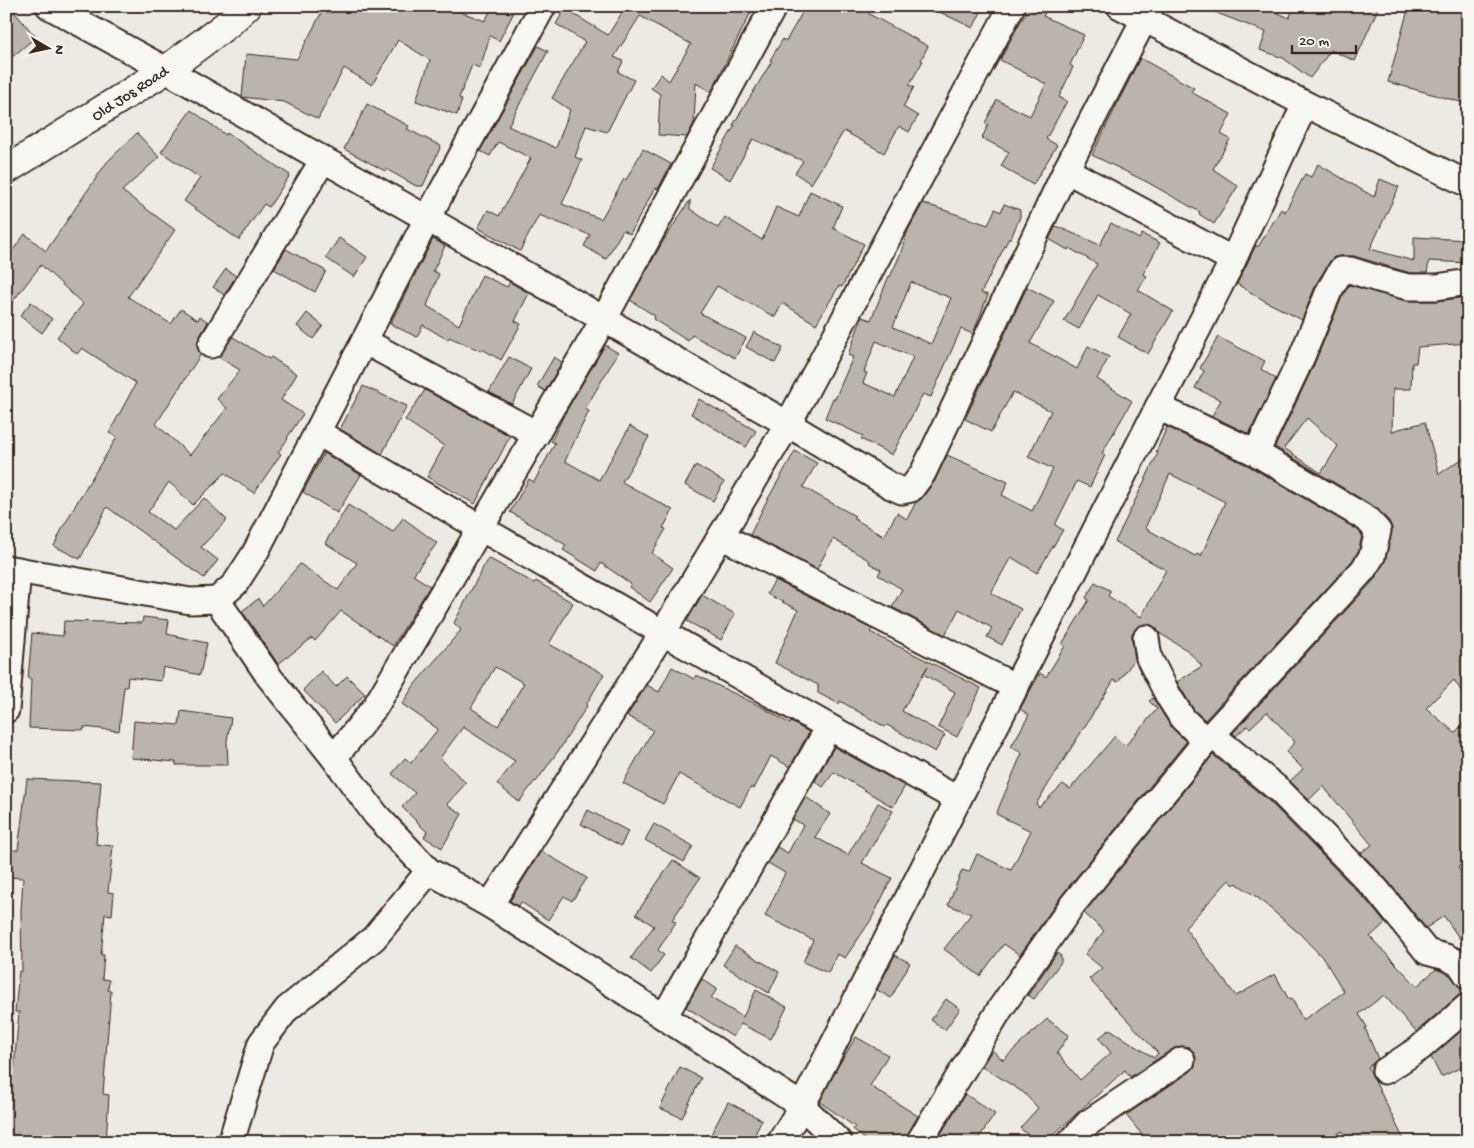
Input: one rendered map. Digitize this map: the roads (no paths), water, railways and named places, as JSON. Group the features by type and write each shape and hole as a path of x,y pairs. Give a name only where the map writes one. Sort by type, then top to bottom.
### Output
{"main road":[{"name":"Old Jos Road","path":"6,170 166,70 229,23 247,6"}],"street":[{"path":"50,6 604,319 902,491 912,489 923,473 1066,170 1148,13"},
{"path":"6,710 12,569 190,600 218,600 235,584 256,553 426,219 543,6"},
{"path":"334,758 375,707 537,434 604,319 774,6"},
{"path":"490,905 662,634 788,424 1012,6"},
{"path":"1120,6 1148,13 1305,104 1468,184"},
{"path":"780,1142 802,1106 1233,260 1305,104"},
{"path":"211,345 323,160"},
{"path":"1066,170 1233,260"},
{"path":"1256,453 1300,361 1329,291 1341,270 1350,270 1408,287 1437,287 1468,282"},
{"path":"364,341 537,434"},
{"path":"918,1142 1000,1009 1073,904 1209,738 1363,570 1372,556 1378,531 1367,519 1256,453 1158,408"},
{"path":"317,432 662,634 958,799"},
{"path":"720,536 1016,687"},
{"path":"218,600 270,678 334,758 376,815 429,871 490,905 802,1106 839,1142"},
{"path":"1146,638 1149,658 1183,718 1279,790 1377,890 1427,952 1446,957 1460,964 1468,976"},
{"path":"664,1017 829,727"},
{"path":"231,1142 261,1043 287,1009 374,938 429,871"},
{"path":"1385,1071 1420,1048 1468,1006"},
{"path":"1070,1142 1088,1123 1182,1060"}]}
